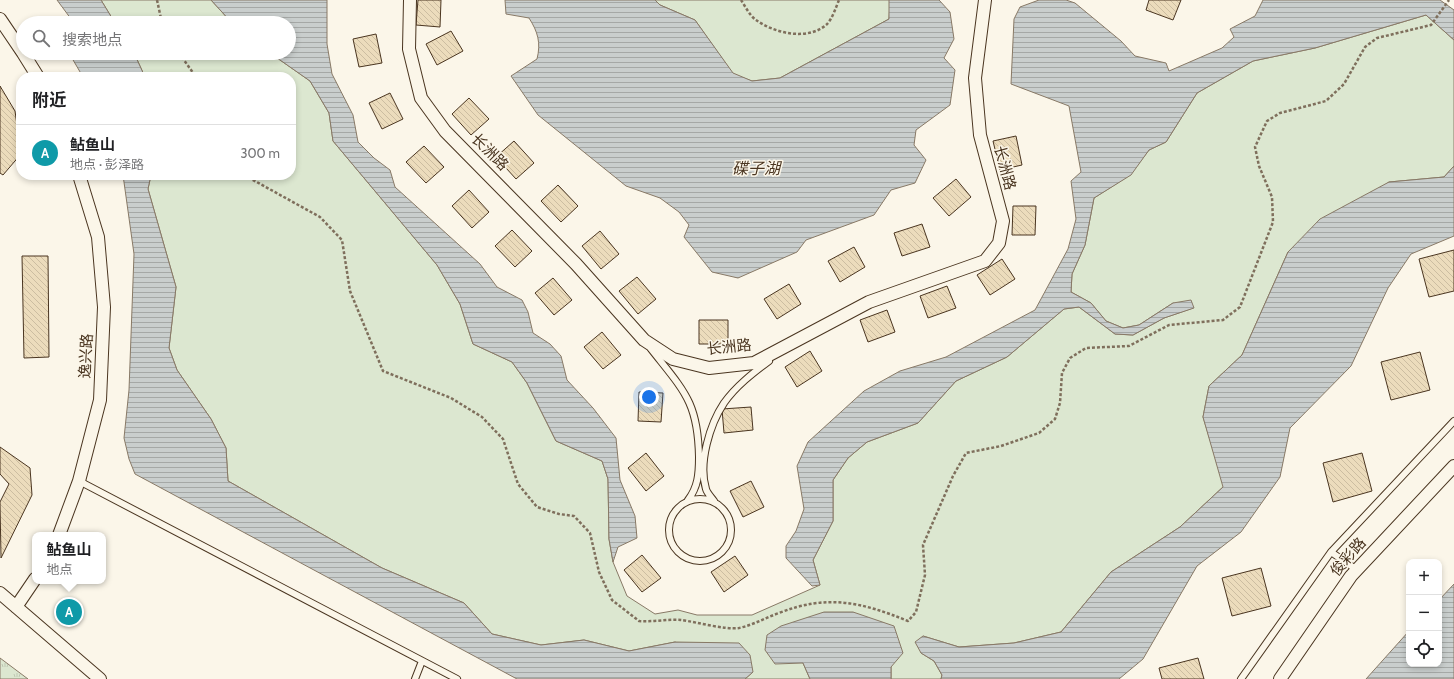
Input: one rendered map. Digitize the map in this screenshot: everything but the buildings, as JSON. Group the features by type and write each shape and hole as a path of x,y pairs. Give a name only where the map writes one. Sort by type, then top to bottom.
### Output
{"street":[{"name":"长洲路","path":"410,0 409,49 421,98 445,131 576,264 644,340 673,359 708,368 754,363 869,302 985,262 999,243 1004,221 980,135 975,78 985,0"},
{"path":"0,19 16,43"},
{"path":"27,60 35,72"},
{"name":"逸兴路","path":"60,532 79,481 100,400 104,307 98,237 81,180"},
{"name":"俊彩路","path":"1280,679 1357,570 1454,466"},
{"path":"16,607 32,583"},
{"path":"0,593 100,679"}],"lane":[{"path":"644,340 686,394 695,413 698,433 699,474 695,491 687,501"},
{"path":"714,501 697,498 687,501 675,509 670,519 668,534 672,545 677,552 689,560 704,561 718,556 729,542 732,526 723,508 714,501 706,489 704,471 706,447 712,426 724,403 746,379 787,346"},
{"path":"1241,679 1331,552 1454,421"},
{"path":"79,481 457,679"},
{"path":"1331,552 1357,570"},
{"path":"415,679 422,661"}],"path":[{"path":"157,0 160,16"},
{"path":"741,0 754,19 771,30 792,34 812,32 827,25 839,0"},
{"path":"253,180 320,217 342,240 350,291 383,371 451,398 482,418 502,439 518,484 537,507 558,514 574,516 590,533 599,572 612,600 639,621 679,620 737,628 758,623 779,613 815,603 839,601 873,607 908,621 916,612 925,575 923,545 953,476 966,453 1001,446 1039,433 1055,419 1060,403 1062,373 1070,358 1086,348 1128,346 1169,326 1223,320 1240,306 1273,222 1272,196 1259,166 1255,147 1267,121 1280,113 1326,101 1344,84 1365,47 1377,38 1431,25 1449,0"},
{"path":"184,60 192,72"}],"green space":[{"path":"101,0 211,0 226,16 111,16"},
{"path":"655,0 890,1 889,19 780,78 752,81 733,74 695,20 660,5"},
{"path":"1426,15 1454,40 1454,166 1444,177 1389,182 1288,252 1242,355 1209,386 1203,417 1224,486 1180,527 1111,572 1061,632 1014,643 959,647 923,636 921,653 934,661 942,675 941,679 891,679 891,667 803,663 810,679 745,679 753,672 675,642 629,651 584,640 541,645 492,634 464,603 382,568 228,481 226,448 211,419 177,370 169,348 176,287 148,189 150,180 296,180 296,72 143,72 137,60 280,60 310,81 329,113 333,141 437,265 460,304 473,344 512,362 527,383 556,441 602,461 608,479 609,539 613,562 627,596 655,614 678,610 697,615 752,615 820,585 813,560 833,521 833,480 848,458 867,442 918,423 956,381 1007,357 1064,309 1079,307 1115,334 1133,335 1164,318 1193,308 1173,303 1139,325 1123,328 1106,321 1091,303 1071,292 1072,274 1085,245 1094,198 1130,175 1149,150 1166,142 1197,93 1253,61 1315,48"},
{"path":"0,658 28,679 0,679"}],"water":[{"path":"57,0 101,0 111,16 69,16"},
{"path":"211,0 327,0 327,44 332,74 353,115 358,142 374,158 390,170 395,187 480,264 497,287 522,300 528,312 533,333 550,344 561,356 567,380 593,408 616,438 620,480 635,516 637,538 618,547 613,562 609,539 608,479 602,461 556,441 527,383 512,362 473,344 460,304 437,265 333,141 329,113 310,81 280,60 296,60 296,16 226,16"},
{"name":"碟子湖","path":"505,0 655,0 660,5 695,20 733,73 752,81 780,78 889,19 889,0 939,0 950,12 954,39 944,58 955,70 950,105 916,130 914,145 926,160 915,183 891,190 874,215 806,240 797,252 738,278 712,272 684,237 689,225 679,212 660,198 626,186 538,115 511,76 537,59 539,43 537,33 529,18 506,14"},
{"path":"1039,0 1066,0 1075,3 1121,41 1135,56 1166,63 1169,71 1222,48 1234,37 1230,29 1255,16 1263,0 1440,0 1454,10 1454,40 1426,15 1315,48 1253,61 1197,93 1166,142 1149,150 1131,175 1094,198 1085,245 1072,274 1071,292 1091,303 1106,321 1123,328 1139,325 1173,303 1191,300 1194,308 1164,318 1133,335 1115,334 1079,307 1064,309 1007,357 956,381 918,423 867,442 848,458 833,480 833,521 813,560 820,585 812,586 786,558 786,546 796,531 804,509 797,466 808,442 864,391 900,371 946,357 1035,310 1068,249 1076,219 1071,181 1081,172 1069,106 1011,84 1014,19 1020,7"},
{"path":"73,60 137,60 143,72 80,72"},
{"path":"1454,166 1454,236 1411,254 1388,288 1351,366 1290,428 1280,477 1241,532 1197,566 1143,659 1119,679 941,679 942,675 934,661 921,653 915,642 923,636 959,647 1014,643 1061,632 1111,572 1180,527 1223,487 1203,417 1209,386 1242,355 1288,252 1320,219 1389,182 1444,177"},
{"path":"124,180 150,180 148,189 176,287 169,348 177,370 211,419 226,448 228,481 382,568 464,603 492,634 541,645 584,640 629,651 675,642 739,643 750,655 753,672 745,679 517,679 135,474 129,459 124,438 129,390 134,254"},
{"path":"1454,584 1454,679 1366,679 1406,634 1406,667 1442,667 1442,597"},
{"path":"824,612 853,612 894,626 903,653 891,667 891,679 810,679 803,663 775,664 765,650 767,635 781,626"}],"place":[{"name":"鲇鱼山","path":"69,612"}]}
